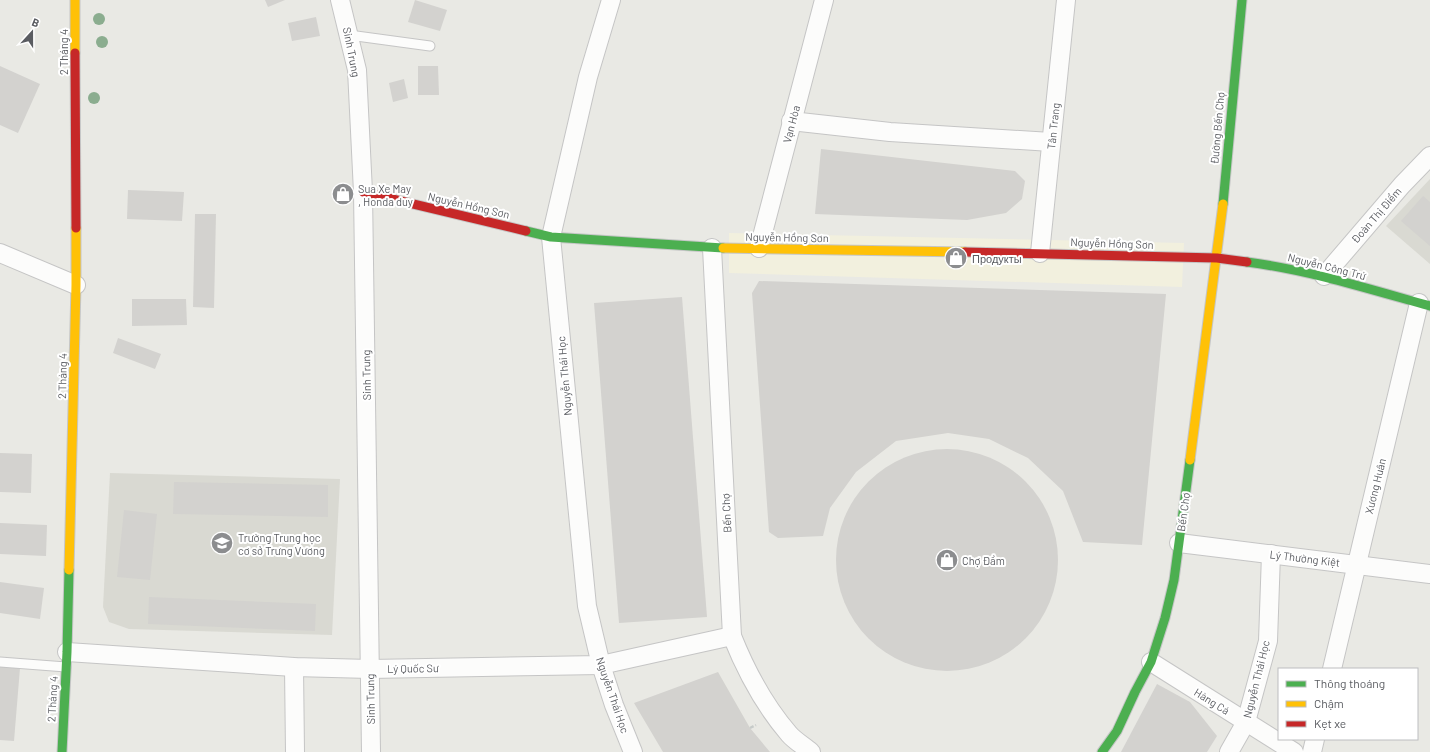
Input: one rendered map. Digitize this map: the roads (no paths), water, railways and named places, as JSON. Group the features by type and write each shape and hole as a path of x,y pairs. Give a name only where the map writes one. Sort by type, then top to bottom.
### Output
{"street":[{"name":"2 Tháng 4","path":"62,752 66,660 76,285 75,0"},
{"name":"Sinh Trung","path":"340,0 357,70 364,192 371,752"},
{"name":"Nguyễn Thái Học","path":"611,0 588,77 551,237 587,606 601,665 614,705 633,752"},
{"name":"Vạn Hòa","path":"759,248 824,0"},
{"name":"Tân Trang","path":"1040,253 1066,0"},
{"name":"Đường Bến Chợ","path":"1217,258 1242,0"},
{"path":"792,121 890,132 1051,142"},
{"name":"Đoàn Thị Điểm","path":"1324,276 1402,185 1430,156"},
{"name":"Nguyễn Hồng Sơn","path":"364,192 551,237 712,248 1040,253 1217,258"},
{"name":"Bến Chợ","path":"712,248 732,636 742,662 764,701 790,735 810,752"},
{"path":"0,253 76,285"},
{"name":"Nguyễn Công Trứ","path":"1217,258 1272,265 1324,276 1425,304"},
{"name":"Bến Chợ","path":"1102,752 1117,731 1134,692 1151,662 1165,618 1174,580 1217,258"},
{"name":"Xương Huân","path":"1332,668 1356,565 1425,304"},
{"name":"Lý Thường Kiệt","path":"1179,543 1430,574"},
{"name":"Nguyễn Thái Học","path":"1230,752 1246,722 1268,641 1271,554"},
{"name":"Lý Quốc Sư","path":"66,660 370,669 601,665 732,636"},
{"name":"Hàng Cá","path":"1151,662 1294,752"},
{"path":"294,666 295,752"},
{"path":"1312,752 1315,740"}],"lane":[{"path":"349,35 430,46"},
{"path":"0,662 66,660"}],"place":[{"name":"Sua Xe May , Honda duy","path":"343,194"},
{"name":"Продукты","path":"956,258"},
{"name":"Trường Trung học cơ sở Trưng Vương","path":"222,543"},
{"name":"Chợ Đầm","path":"947,560"}]}
